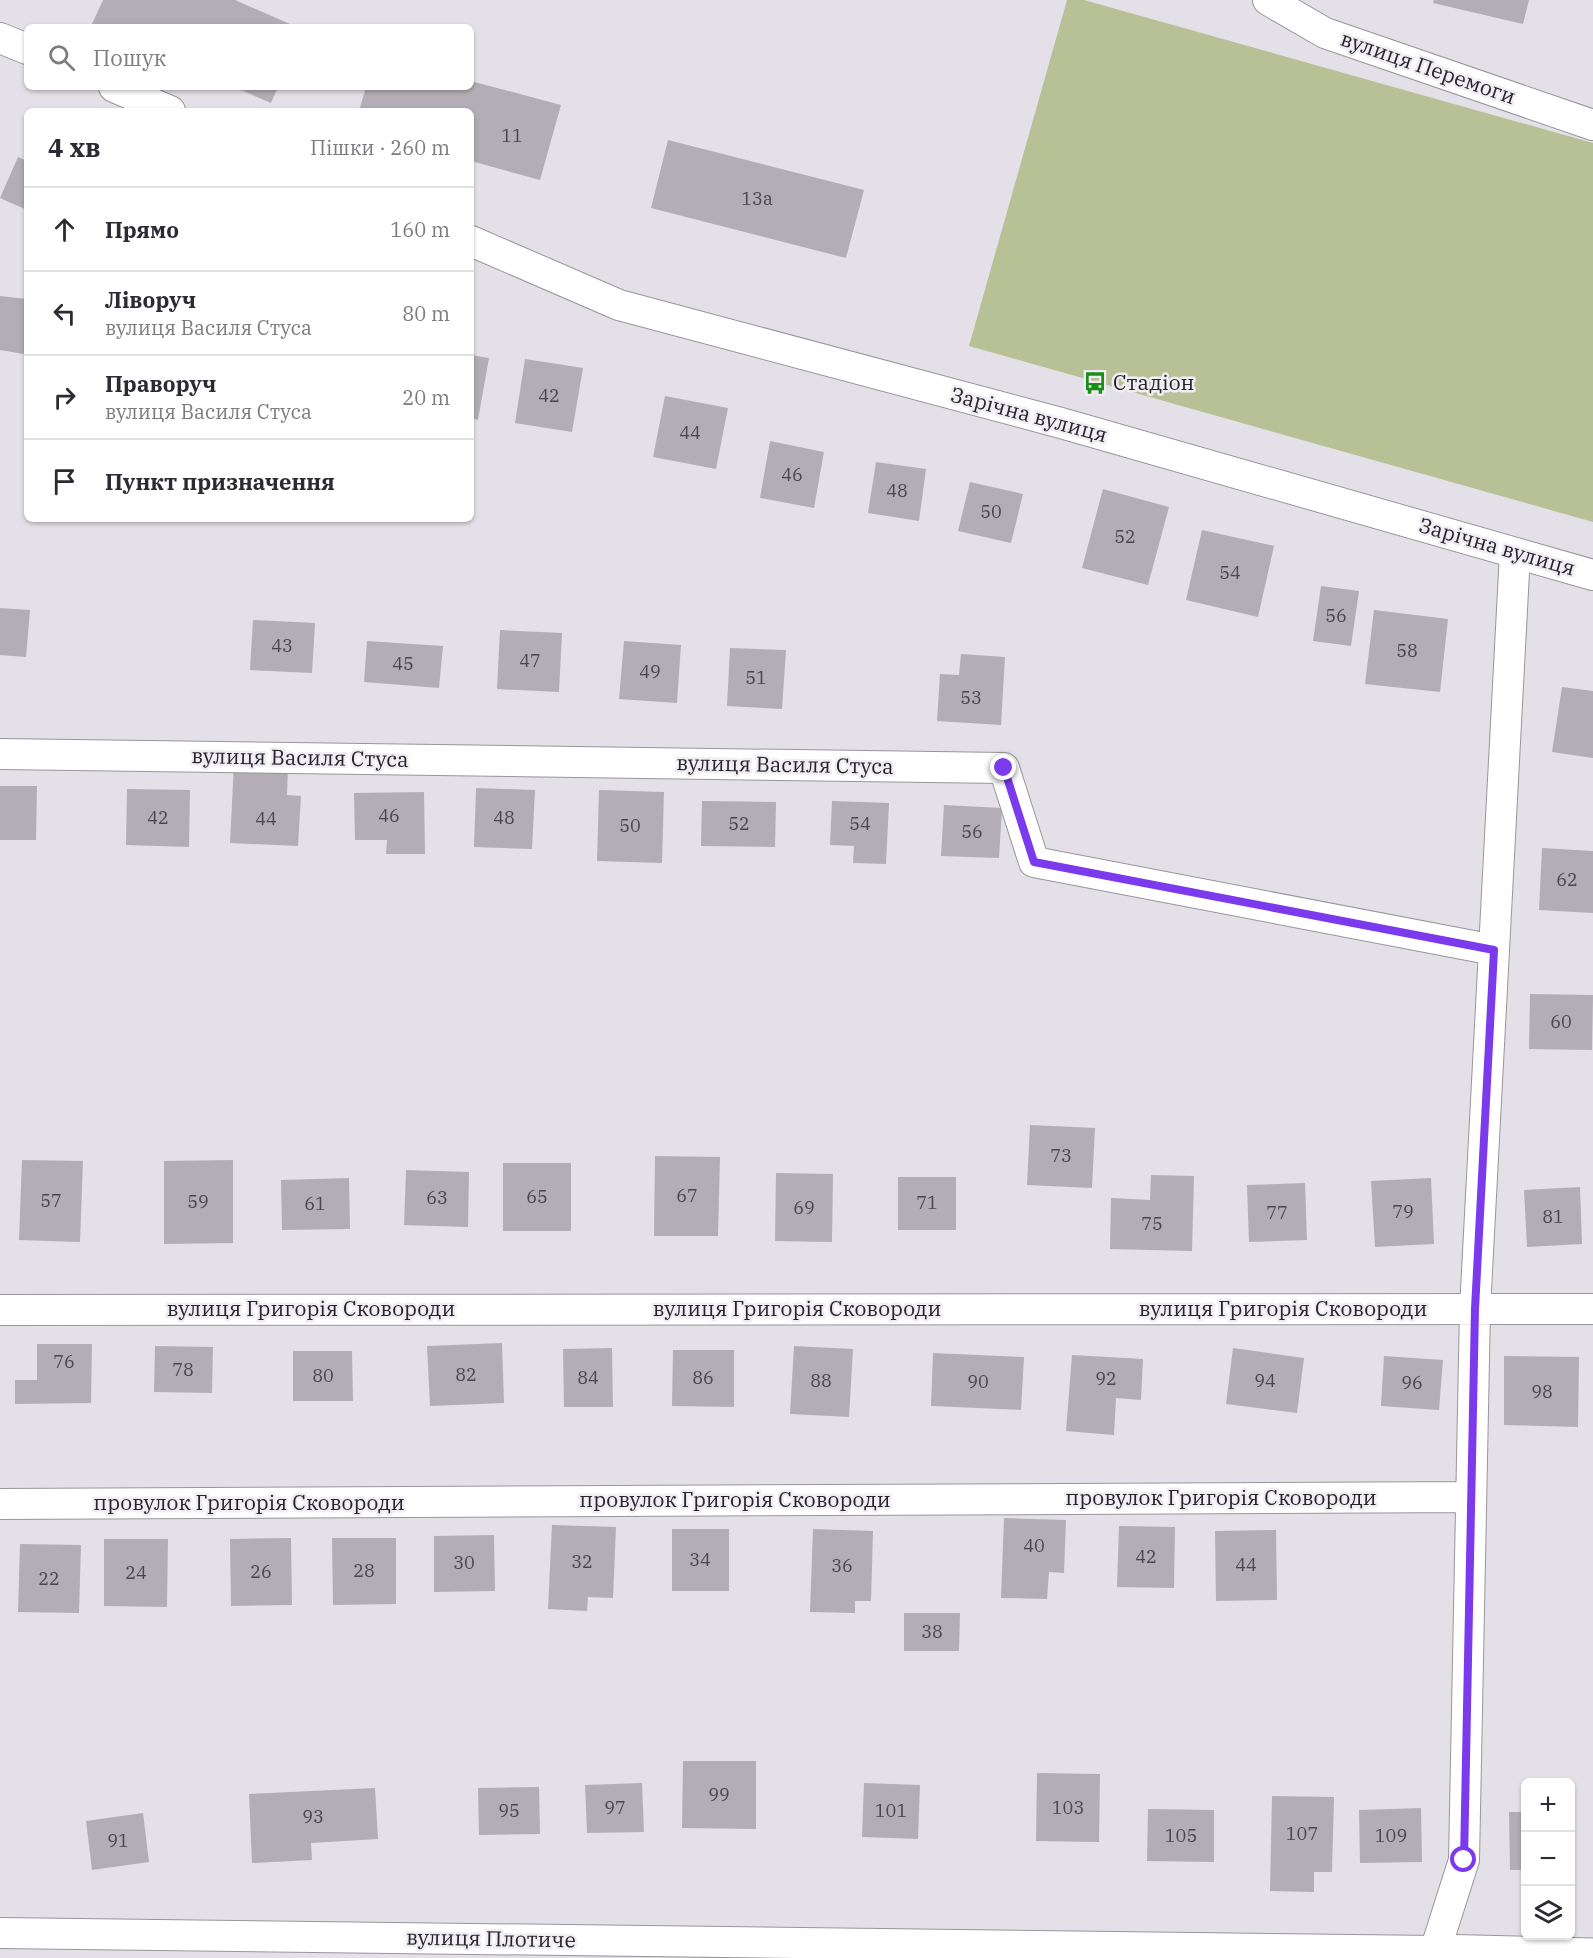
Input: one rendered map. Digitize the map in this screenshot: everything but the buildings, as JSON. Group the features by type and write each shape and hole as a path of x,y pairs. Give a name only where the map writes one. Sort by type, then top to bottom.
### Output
{"street":[{"name":"вулиця Перемоги","path":"1268,0 1325,33 1593,125"},
{"path":"0,38 24,48"},
{"path":"121,90 163,108"},
{"name":"Зарічна вулиця","path":"474,242 619,305 1050,420 1593,575"},
{"path":"1434,1955 1464,1860 1475,1309 1515,552"},
{"name":"вулиця Василя Стуса","path":"0,754 1004,768 1034,862 1494,950"},
{"name":"вулиця Григорія Сковороди","path":"0,1310 1593,1309"},
{"name":"провулок Григорія Сковороди","path":"0,1504 1471,1497"},
{"name":"вулиця Плотиче","path":"0,1933 1434,1955 1593,1955"}],"green space":[{"path":"1067,0 1084,0 1593,143 1593,522 969,346"}],"place":[{"name":"Стадіон","path":"1095,383"}],"route":[{"path":"1004,768 1034,862 1494,950 1475,1309 1464,1860"}]}
